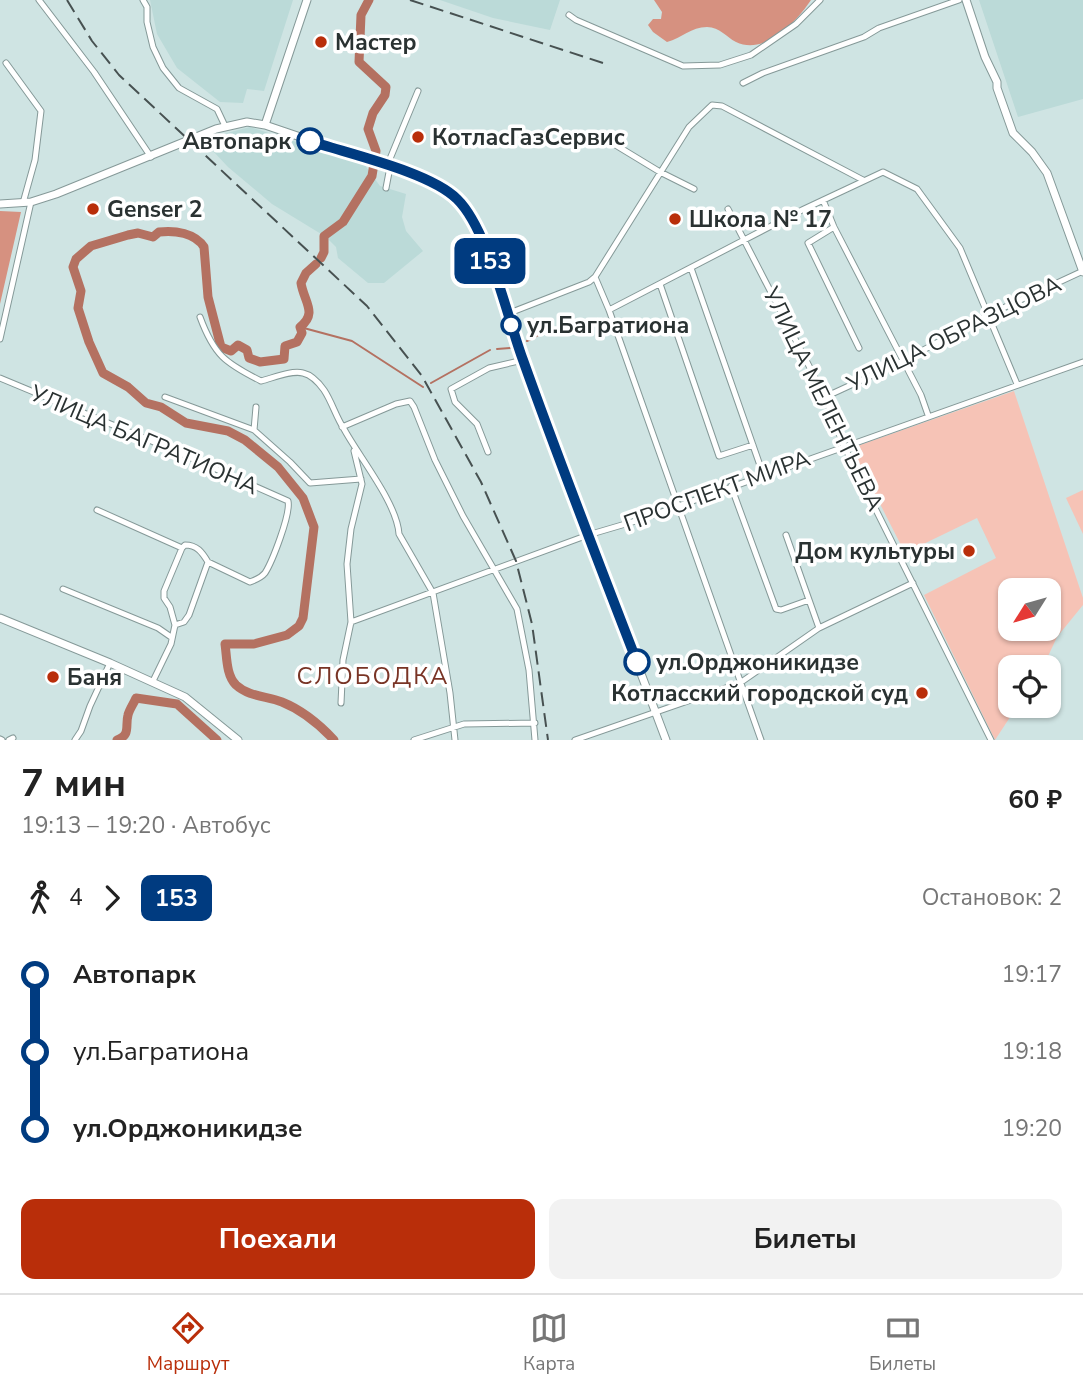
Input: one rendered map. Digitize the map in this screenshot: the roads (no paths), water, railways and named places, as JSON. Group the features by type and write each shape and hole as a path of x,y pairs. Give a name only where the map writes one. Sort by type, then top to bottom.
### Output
{"main road":[{"path":"265,125 307,0"},
{"path":"966,0 1013,133 1032,152 1047,173 1083,271"},
{"path":"0,204 27,202 56,194 225,126 247,122 265,125 433,182 461,203 476,226 523,360 666,740"},
{"path":"0,618 186,697 238,740"}],"street":[{"path":"39,0 94,72 151,156"},
{"path":"143,0 147,7 147,22 153,47 163,68 179,88 216,109 225,126"},
{"path":"569,15 683,66 720,65 751,55 796,24 820,0"},
{"path":"743,83 763,73 864,37 878,28 959,0"},
{"path":"0,339 35,159 41,111 6,63"},
{"path":"386,188 386,165 418,91"},
{"path":"507,314 589,282 595,277 660,172 699,116 712,105 722,106 863,180"},
{"path":"599,135 694,189"},
{"path":"609,310 883,172 917,189 960,248 1017,384"},
{"path":"823,200 834,227 921,395 928,415"},
{"name":"УЛИЦА МЕЛЕНТЬЕВА","path":"728,209 825,397 844,446 991,740"},
{"path":"834,227 808,243 859,348"},
{"path":"691,268 763,474"},
{"name":"УЛИЦА ОБРАЗЦОВА","path":"825,397 904,361 988,316 1083,271"},
{"path":"595,277 761,740"},
{"path":"660,284 719,456 753,444"},
{"path":"200,317 209,342 219,355 242,372 261,381 303,373 315,379 324,390 342,427 390,505 399,526 399,534 433,593 455,740"},
{"path":"488,452 477,424 455,402 451,389 489,368 523,360"},
{"name":"ПРОСПЕКТ МИРА","path":"351,622 588,535 1083,362"},
{"name":"УЛИЦА БАГРАТИОНА","path":"0,379 173,450 288,501 290,508 286,523 264,573 257,580 250,582 208,562"},
{"name":"УЛИЦА БАГРАТИОНА","path":"165,397 254,430 290,462 307,482 361,479"},
{"path":"342,427 396,404 410,401 435,460 473,535 509,593 519,617 529,670 535,740"},
{"path":"254,430 256,407"},
{"path":"341,703 343,660 351,622 347,564 361,479 352,443"},
{"path":"731,486 776,609 781,610 809,600"},
{"path":"97,510 181,548"},
{"path":"786,535 819,628"},
{"path":"153,681 171,644 175,625 170,607 164,598 164,591 181,548 192,545 201,551 208,562 189,615 184,622 175,625"},
{"path":"575,740 740,682 819,628 913,583"},
{"path":"63,589 158,628 171,637"},
{"path":"75,740 81,732 110,663"},
{"path":"414,740 464,724 535,723"},
{"path":"596,732 597,740"}],"waterway":[{"path":"321,258 324,252 324,236 343,222 372,176 376,151 368,129 373,113 385,95 386,87 359,62 361,15 369,0"},
{"path":"316,264 306,273 301,283 309,312 300,327 302,333 297,342 285,346 284,359 260,362 249,358 247,350 238,345 231,351 221,347 208,297 204,247 195,238 172,232 159,232 153,237 138,233 128,235 91,246 76,259 73,267 81,291 78,308 103,373 128,387 146,403 161,407 186,423 228,431 245,440 278,467 303,498 314,527 303,618 299,626 287,635 254,644 225,644 227,660 230,676 241,689 297,709 317,723 334,740"},
{"path":"300,327 352,341 423,387"},
{"path":"527,341 542,333"},
{"path":"497,349 510,348"},
{"path":"431,383 490,350"},
{"path":"117,740 126,733 129,713 136,698 177,704 217,740"}],"railway":[{"path":"67,0 92,41 119,75 367,306 422,376 481,482 516,561 532,624 548,740"},
{"path":"410,0 603,63"}],"place":[{"name":"Мастер","path":"321,42"},
{"name":"КотласГазСервис","path":"418,137"},
{"name":"Автопарк","path":"310,141"},
{"name":"Genser 2","path":"93,209"},
{"name":"Школа № 17","path":"675,219"},
{"name":"ул.Багратиона","path":"511,325"},
{"name":"Дом культуры","path":"969,551"},
{"name":"ул.Орджоникидзе","path":"637,662"},
{"name":"Баня","path":"53,677"},
{"name":"Котласский городской суд","path":"922,693"}],"district":[{"name":"СЛОБОДКА","path":"373,676"}]}
